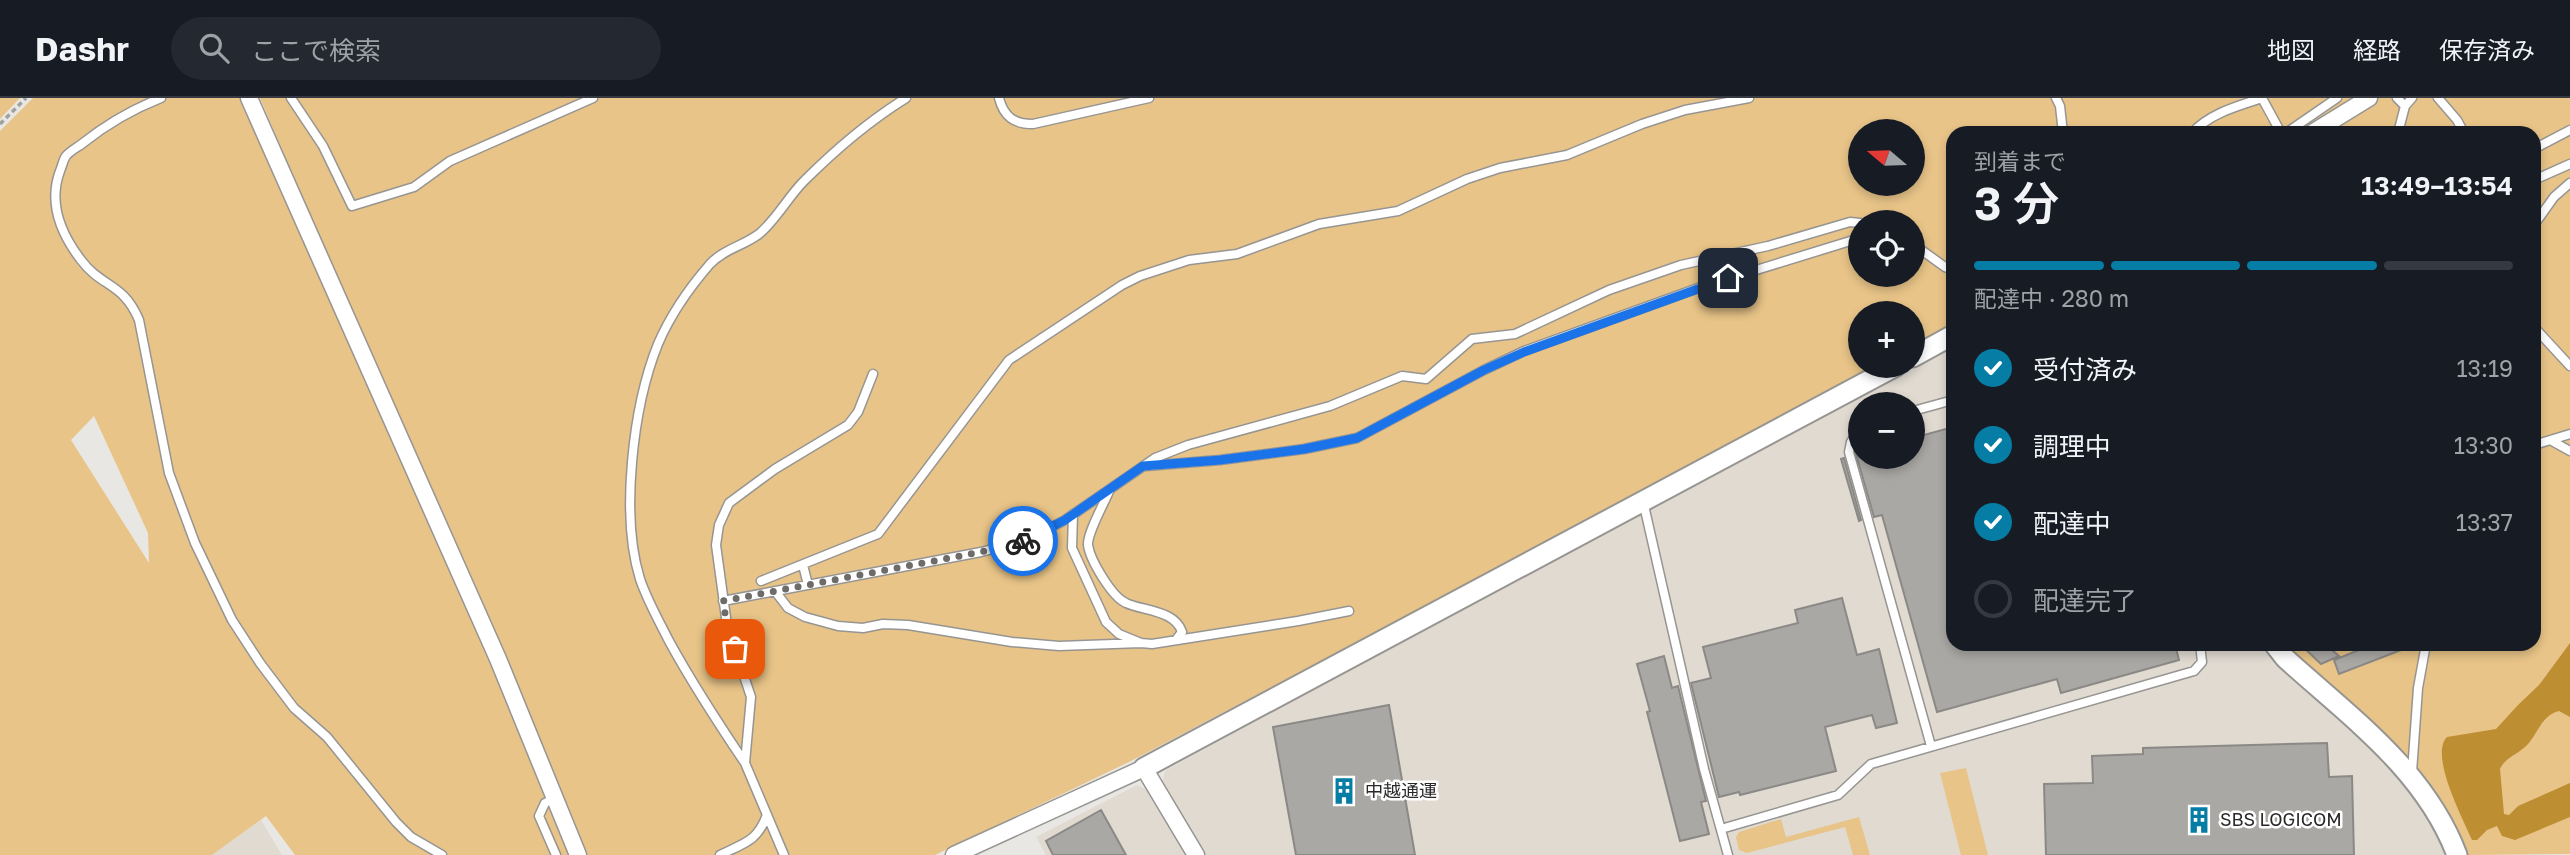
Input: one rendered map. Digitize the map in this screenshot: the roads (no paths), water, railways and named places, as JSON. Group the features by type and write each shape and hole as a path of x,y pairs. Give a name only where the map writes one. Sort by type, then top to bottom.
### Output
{"street":[{"path":"249,98 465,582 578,855"},
{"path":"2323,126 2369,98"},
{"path":"1925,350 1946,339"},
{"path":"954,855 1144,768 1874,378"},
{"path":"2280,651 2394,755 2433,806 2458,855"},
{"path":"1144,768 1196,855"}],"lane":[{"path":"161,98 138,107 101,128 66,156 56,183 55,210 62,231 93,273 122,292 132,304 139,320 169,473 195,543 232,620 294,708 327,737 411,837 442,855"},
{"path":"291,98 323,146 352,206 414,187 450,160 593,98"},
{"path":"784,855 745,762 696,690 658,619 640,578 632,535 631,483 645,385 659,343 680,304 710,264 729,248 759,234 803,182 855,133 906,98"},
{"path":"999,98 1010,120 1033,124 1149,98"},
{"path":"761,581 878,534 1009,360 1122,285 1140,276 1189,260 1237,254 1319,224 1398,211 1467,179 1500,168 1567,155 1642,124 1685,110 1749,98"},
{"path":"2056,98 2060,106 2062,126"},
{"path":"2199,126 2231,108 2262,98 2278,126"},
{"path":"2292,126 2337,98"},
{"path":"2397,98 2405,106"},
{"path":"2400,126 2405,106 2412,98"},
{"path":"2438,98 2461,126"},
{"path":"2541,145 2570,130"},
{"path":"2541,177 2570,164"},
{"path":"2541,215 2554,197 2570,183"},
{"path":"723,601 981,552 1027,540 1073,514 1155,458 1188,445 1330,406 1402,376 1426,379 1472,339 1515,334 1609,290 1681,265 1768,246 1848,223"},
{"path":"1143,466 1256,456 1357,438 1484,370 1524,352 1701,287 1848,241"},
{"path":"1925,253 1946,267"},
{"path":"2541,335 2570,366"},
{"path":"745,762 751,697 727,625 716,545 719,524 729,503 775,469 848,425 858,412 873,374"},
{"path":"1925,408 1946,402"},
{"path":"2541,443 2570,434"},
{"path":"2552,441 2570,451"},
{"path":"1854,469 1931,746"},
{"path":"1111,489 1088,543 1094,566 1123,602 1163,614 1180,626 1182,632 1176,640"},
{"path":"1643,501 1704,769 1728,855"},
{"path":"1073,514 1072,548 1106,622 1119,635 1141,643"},
{"path":"803,565 808,585"},
{"path":"775,591 788,608 805,617 838,626 863,628 883,624 908,625 1012,642 1059,646 1176,640 1349,611"},
{"path":"1721,829 1838,794 1871,764 2194,671 2202,662 2201,651"},
{"path":"2411,775 2418,688 2425,651"},
{"path":"555,798 545,803 539,816 556,855"},
{"path":"720,855 750,842 761,831 767,815"}],"place":[{"name":"中越通運","path":"1344,791"},
{"name":"SBS LOGICOM","path":"2199,820"}]}
